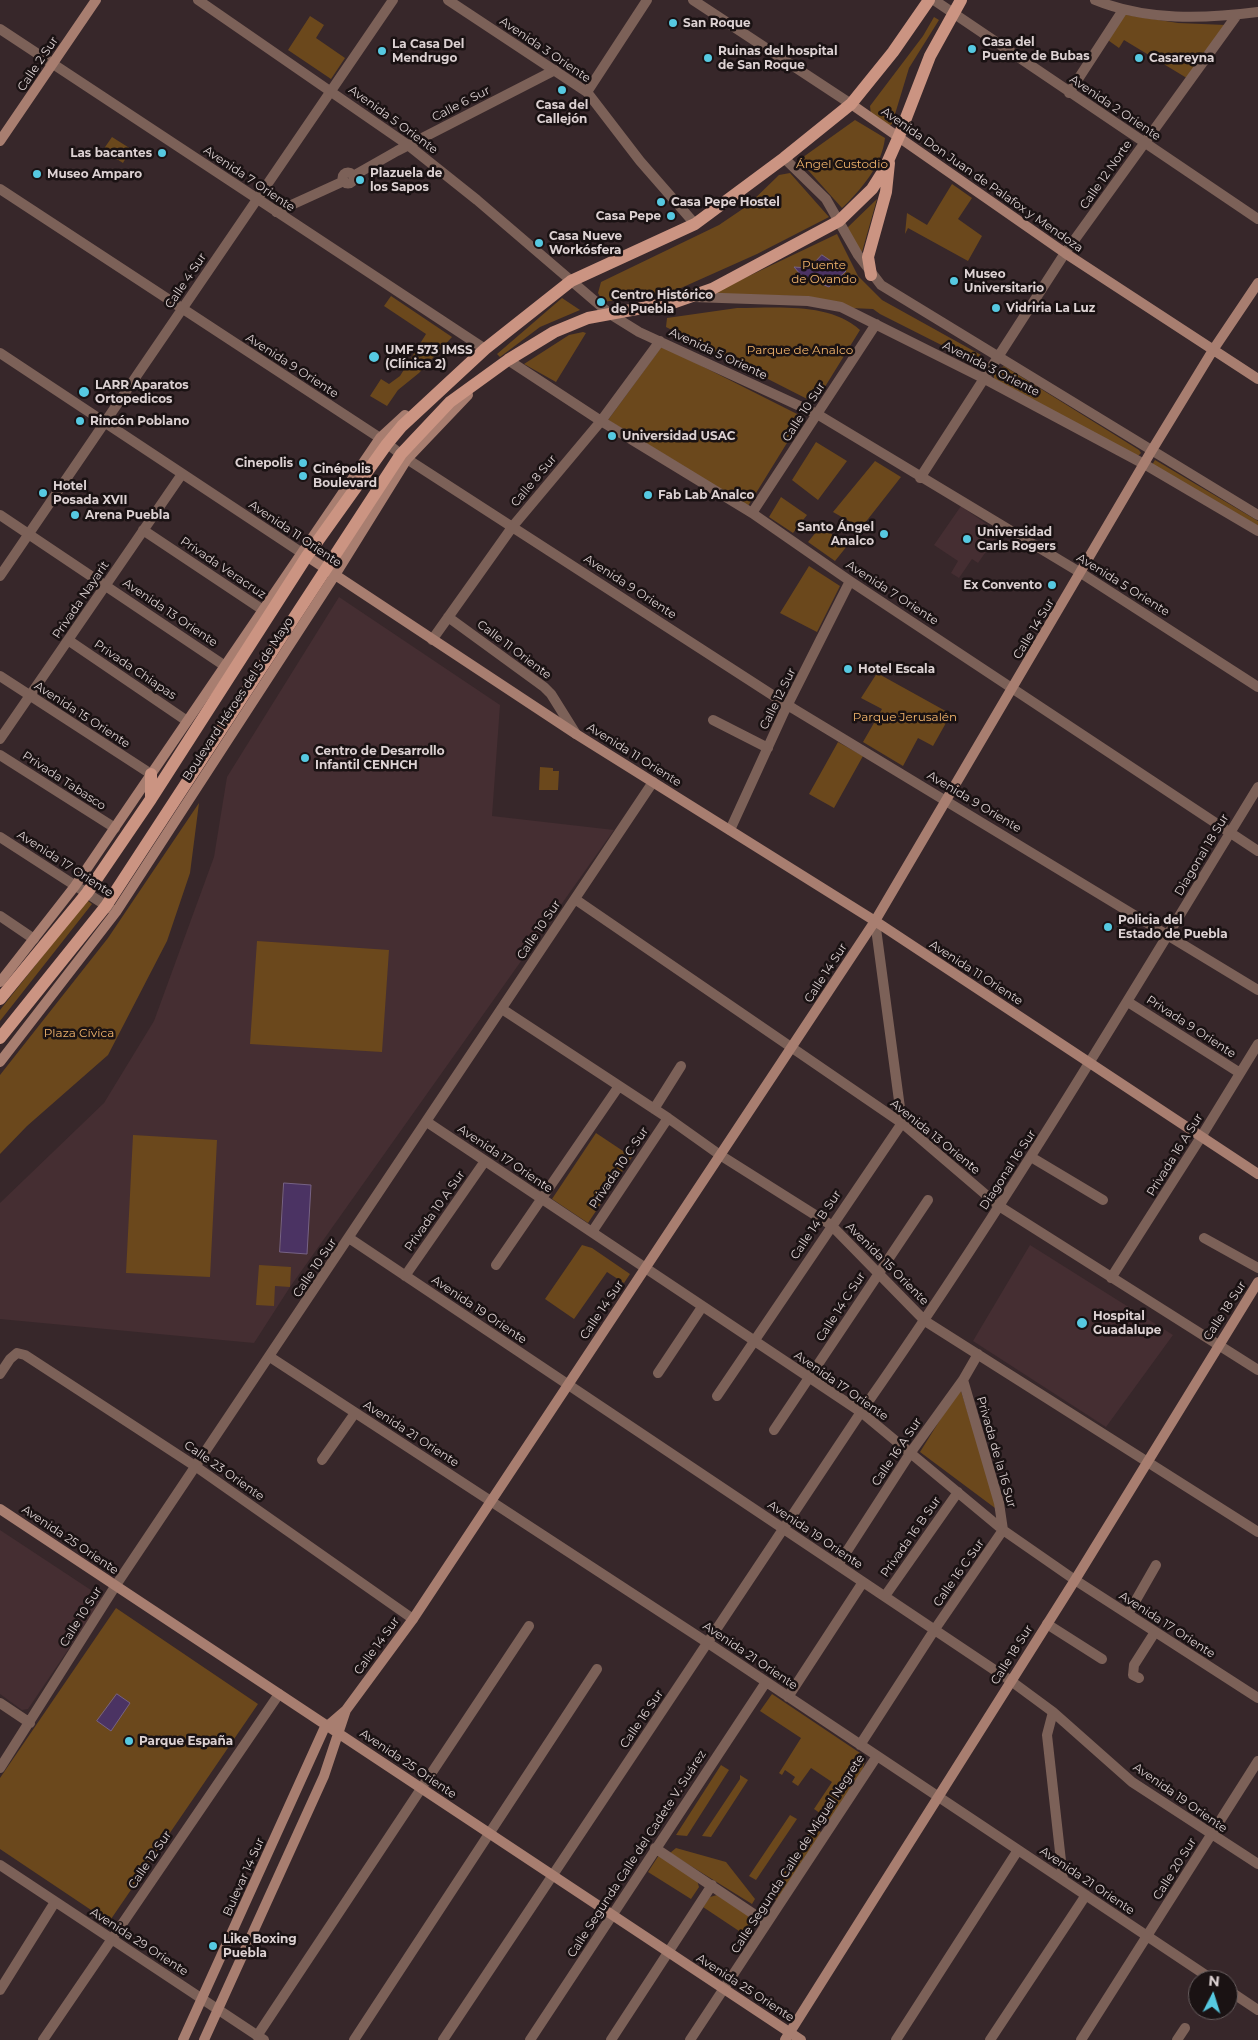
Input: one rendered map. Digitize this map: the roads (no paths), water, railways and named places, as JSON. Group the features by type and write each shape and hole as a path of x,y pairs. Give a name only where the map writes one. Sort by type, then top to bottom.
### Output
{"main road":[{"name":"Calle 2 Sur","path":"0,141 96,0"},
{"name":"Boulevard Héroes del 5 de Mayo","path":"0,982 75,886 263,610 384,441 485,349 571,281 695,224 784,158 851,104 893,52 929,0"},
{"name":"Boulevard Héroes del 5 de Mayo","path":"0,1062 111,909 404,457 450,402 508,360 571,323 692,297 712,289 839,221 872,189 900,136 928,62 961,0"},
{"name":"Avenida Don Juan de Palafox y Mendoza","path":"851,104 900,136 1065,254 1258,379"},
{"path":"871,275 868,257 886,192 889,158"},
{"name":"Calle 14 Sur","path":"328,1725 346,1710 413,1618 875,921 1152,450 1213,350 1258,283"},
{"name":"Boulevard Héroes del 5 de Mayo","path":"0,999 87,894 151,799 304,555"},
{"name":"Avenida 11 Oriente","path":"304,555 576,734 875,921 1258,1174"},
{"path":"151,774 151,799"},
{"name":"Boulevard Héroes del 5 de Mayo","path":"0,1038 111,909"},
{"name":"Calle 18 Sur","path":"787,2036 1075,1580 1218,1344 1258,1282"},
{"name":"Avenida 25 Oriente","path":"0,1510 279,1694 340,1732 420,1788 723,1989 787,2036 801,2040"},
{"name":"Calle 14 Sur","path":"340,1732 346,1710"},
{"name":"Bulevar 14 Sur","path":"183,2040 328,1725"},
{"path":"204,2040 324,1776 340,1732"}],"street":[{"name":"Avenida 5 Oriente","path":"198,0 408,145 477,200 610,314 639,332 817,414 920,478 1081,573 1258,687"},
{"name":"Calle 4 Sur","path":"0,576 393,0"},
{"name":"Avenida 3 Oriente","path":"448,0 587,92 640,161 695,224"},
{"path":"587,92 647,0"},
{"name":"Avenida Don Juan de Palafox y Mendoza","path":"693,0 705,3 851,104"},
{"name":"Avenida 2 Oriente","path":"934,0 1258,220"},
{"path":"1095,0 1122,10 1169,16 1237,15 1258,12"},
{"path":"1069,92 1122,10"},
{"name":"Calle 12 Norte","path":"1065,254 1237,15"},
{"name":"Avenida 7 Oriente","path":"0,29 485,349"},
{"name":"Calle 6 Sur","path":"276,212 344,181 346,173 354,176 408,145 555,70"},
{"name":"Avenida 3 Oriente","path":"784,158 821,193 871,275 881,285 1258,515"},
{"name":"Avenida 9 Oriente","path":"0,189 384,441 404,457 788,704 1258,990"},
{"path":"920,478 1065,254"},
{"name":"Avenida 3 Oriente","path":"692,297 808,301 841,307 983,378 1144,464 1258,532"},
{"name":"Calle 10 Sur","path":"752,513 876,324"},
{"name":"Calle 8 Sur","path":"432,640 512,526 601,421 660,341"},
{"name":"Avenida 11 Oriente","path":"0,354 304,555"},
{"name":"Avenida 7 Oriente","path":"508,360 601,421 752,513 850,581 1258,851"},
{"name":"Privada Nayarit","path":"0,740 182,474"},
{"name":"Avenida 13 Oriente","path":"0,515 225,666"},
{"name":"Privada Veracruz","path":"144,530 263,610"},
{"name":"Calle 12 Sur","path":"730,830 788,704 850,581"},
{"name":"Calle 11 Oriente","path":"448,617 544,687 551,694 576,734"},
{"name":"Privada Chiapas","path":"68,640 187,721"},
{"name":"Avenida 15 Oriente","path":"0,676 151,774"},
{"path":"713,720 768,748"},
{"name":"Privada Tabasco","path":"0,755 115,828"},
{"name":"Calle 10 Sur","path":"0,1768 116,1585 350,1238 653,782"},
{"name":"Diagonal 18 Sur","path":"1168,935 1258,787"},
{"name":"Avenida 17 Oriente","path":"0,837 111,909"},
{"name":"Avenida 13 Oriente","path":"575,899 902,1123 999,1206 1258,1370"},
{"path":"0,916 34,939"},
{"path":"875,921 902,1123"},
{"name":"Diagonal 16 Sur","path":"861,1412 925,1321 1031,1157 1091,1063 1168,935"},
{"name":"Privada 9 Oriente","path":"1128,1002 1240,1073"},
{"name":"Avenida 15 Oriente","path":"502,1010 668,1118 720,1155 831,1225 925,1321 1258,1532"},
{"name":"Privada 16 A Sur","path":"1111,1278 1258,1044"},
{"path":"654,1109 681,1066"},
{"path":"496,1265 619,1086"},
{"name":"Privada 10 C Sur","path":"592,1232 668,1118"},
{"name":"Avenida 17 Oriente","path":"427,1122 753,1342 861,1412 1003,1530 1075,1580 1258,1698"},
{"name":"Calle 14 B Sur","path":"717,1396 831,1225 902,1123"},
{"path":"1031,1157 1103,1200"},
{"name":"Privada 10 A Sur","path":"405,1276 485,1161"},
{"name":"Calle 14 C Sur","path":"774,1430 928,1200"},
{"name":"Avenida 19 Oriente","path":"350,1238 1011,1681 1053,1712 1132,1782 1210,1835 1258,1864"},
{"path":"1204,1238 1258,1268"},
{"path":"658,1373 702,1307"},
{"name":"Calle 23 Oriente","path":"0,1374 10,1359 17,1353 25,1355 195,1466 413,1618"},
{"name":"Calle 16 A Sur","path":"838,1565 911,1452 963,1380 978,1354"},
{"name":"Avenida 21 Oriente","path":"270,1357 708,1643 1198,1970"},
{"name":"Privada de la 16 Sur","path":"963,1380 999,1503 1003,1530"},
{"name":"Calle 16 Sur","path":"444,2040 861,1412"},
{"path":"322,1460 355,1413"},
{"name":"Privada 16 B Sur","path":"885,1596 958,1492"},
{"name":"Calle 16 C Sur","path":"860,1745 935,1629 1003,1530"},
{"path":"1128,1614 1156,1565"},
{"path":"788,1697 863,1582"},
{"path":"1047,1624 1102,1659"},
{"path":"261,2038 420,1788 529,1626"},
{"path":"1139,1678 1133,1675 1134,1665 1155,1632"},
{"path":"354,2040 597,1669"},
{"name":"Calle Segunda Calle del Cadete V. Suárez","path":"530,2040 766,1682"},
{"name":"Calle 12 Sur","path":"43,2040 279,1694"},
{"path":"0,1703 30,1723"},
{"path":"1053,1712 1047,1735 1063,1879"},
{"name":"Calle Segunda Calle de Miguel Negrete","path":"690,2040 877,1756"},
{"name":"Calle 20 Sur","path":"1081,2040 1258,1761"},
{"path":"655,1848 767,1923"},
{"path":"896,2040 1018,1850"},
{"name":"Avenida 29 Oriente","path":"2,1870 55,1902 261,2038"},
{"path":"611,2040 712,1885"},
{"path":"990,2040 1086,1895"},
{"path":"0,1990 55,1902"},
{"path":"1238,1997 1258,2010"},
{"path":"1177,2040 1185,2028"}],"place":[{"name":"San Roque","path":"673,23"},
{"name":"Casa del Puente de Bubas","path":"972,49"},
{"name":"La Casa Del Mendrugo","path":"382,51"},
{"name":"Ruinas del hospital de San Roque","path":"708,58"},
{"name":"Casareyna","path":"1139,58"},
{"name":"Casa del Callejón","path":"562,90"},
{"name":"Las bacantes","path":"162,153"},
{"name":"Museo Amparo","path":"37,174"},
{"name":"Plazuela de los Sapos","path":"360,180"},
{"name":"Casa Pepe Hostel","path":"661,202"},
{"name":"Casa Pepe","path":"671,216"},
{"name":"Casa Nueve Workósfera","path":"539,243"},
{"name":"Museo Universitario","path":"954,281"},
{"name":"Centro Histórico de Puebla","path":"601,302"},
{"name":"Vidriria La Luz","path":"996,308"},
{"name":"UMF 573 IMSS (Clínica 2)","path":"374,357"},
{"name":"LARR Aparatos Ortopedicos","path":"84,392"},
{"name":"Rincón Poblano","path":"80,421"},
{"name":"Universidad USAC","path":"612,436"},
{"name":"Cinepolis","path":"303,463"},
{"name":"Cinépolis Boulevard","path":"303,476"},
{"name":"Hotel Posada XVII","path":"43,493"},
{"name":"Fab Lab Analco","path":"648,495"},
{"name":"Arena Puebla","path":"75,515"},
{"name":"Santo Ángel Analco","path":"884,534"},
{"name":"Universidad Carls Rogers","path":"967,539"},
{"name":"Ex Convento","path":"1052,585"},
{"name":"Hotel Escala","path":"848,669"},
{"name":"Centro de Desarrollo Infantil CENHCH","path":"305,758"},
{"name":"Policia del Estado de Puebla","path":"1108,927"},
{"name":"Hospital Guadalupe","path":"1082,1323"},
{"name":"Parque España","path":"129,1741"},
{"name":"Like Boxing Puebla","path":"213,1946"}],"park label":[{"name":"Ángel Custodio","path":"842,164"},
{"name":"Puente de Ovando","path":"824,272"},
{"name":"Parque de Analco","path":"800,350"},
{"name":"Parque Jerusalén","path":"905,717"},
{"name":"Plaza Cívica","path":"79,1033"}]}
